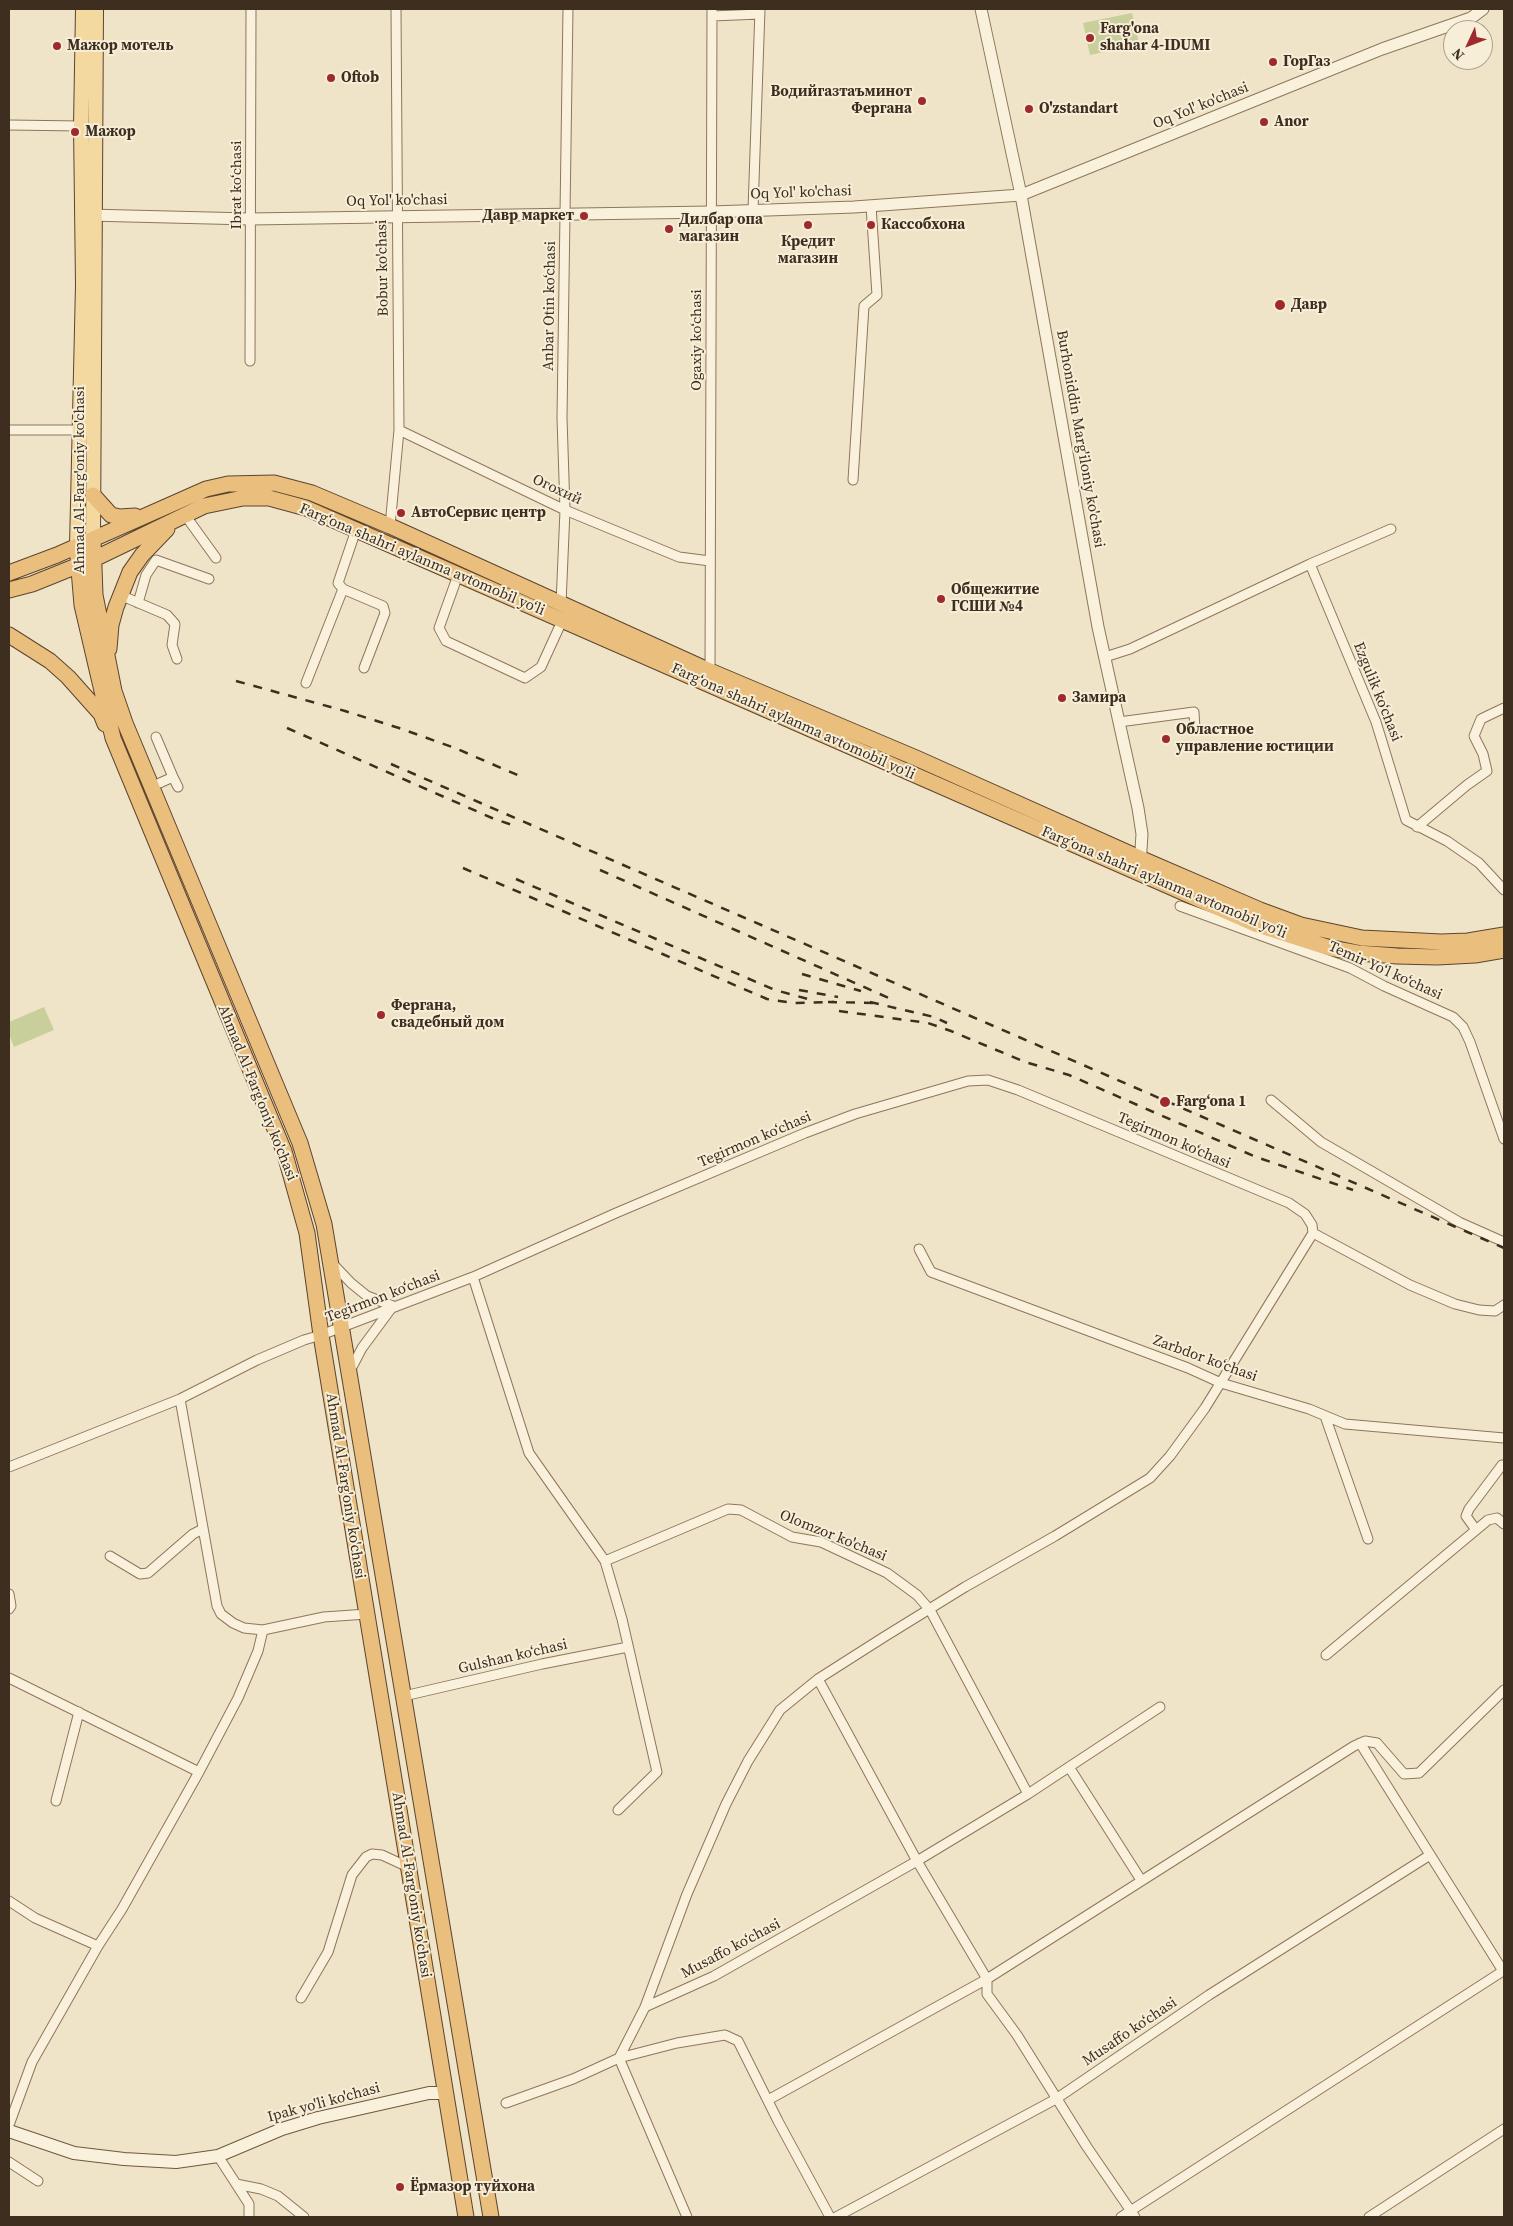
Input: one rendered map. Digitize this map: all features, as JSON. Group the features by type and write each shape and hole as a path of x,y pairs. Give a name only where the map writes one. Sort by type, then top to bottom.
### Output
{"highway":[{"name":"Fargʻona shahri aylanma avtomobil yoʻli","path":"9,573 29,567 206,488 228,484 274,483 312,493 390,526 710,671 916,758 1255,924 1330,948 1407,956 1474,955 1504,950"},
{"path":"93,495 111,514 120,517 142,516"},
{"name":"Fargʻona shahri aylanma avtomobil yoʻli","path":"9,590 94,560 204,506 243,498 269,498 306,508 562,621 1140,867 1260,910 1301,924 1362,938 1441,942 1468,941 1504,935"},
{"path":"108,668 111,625 130,572 155,540 183,516"},
{"name":"Ahmad Al-Farg'oniy ko'chasi","path":"93,539 95,595 108,668 125,723 153,786 300,1143 324,1224 491,2217"},
{"name":"Ahmad Al-Farg'oniy ko'chasi","path":"77,546 82,605 88,638 113,738 284,1151 307,1232 321,1335 466,2217"},
{"path":"9,635 44,657 68,678 101,714 113,738"},
{"path":"445,2093 468,2086"}],"main road":[{"name":"Ahmad Al-Farg'oniy ko'chasi","path":"82,9 81,126 90,215 93,539"},
{"name":"Ahmad Al-Farg'oniy ko'chasi","path":"77,546 96,9"},
{"path":"386,543 390,526"},
{"name":"Ipak yo'li ko'chasi","path":"9,2131 74,2153 124,2159 176,2162 218,2156 282,2129 318,2118 429,2093 445,2093"}],"street":[{"name":"Ibrat koʻchasi","path":"250,362 251,9"},
{"name":"Bobur ko'chasi","path":"390,526 399,430 396,9"},
{"name":"Anbar Otin koʻchasi","path":"561,604 565,510 562,418 568,9"},
{"name":"Burhoniddin Marg'iloniy ko'chasi","path":"981,9 1021,195 1105,657 1138,808 1142,834 1140,867"},
{"name":"Oq Yol' ko'chasi","path":"90,215 250,219 711,212 871,206 1021,195 1469,13 1483,9"},
{"path":"712,12 760,11 753,210"},
{"name":"Ogaxiy koʻchasi","path":"710,671 712,12"},
{"path":"9,125 81,126"},
{"path":"853,480 864,306 877,295 871,206"},
{"path":"9,430 80,430"},
{"name":"Огохий","path":"399,430 565,510 679,557 710,561"},
{"path":"183,516 216,558"},
{"path":"1105,657 1130,649 1310,564 1391,529"},
{"path":"356,530 338,583 343,589 383,606 385,613 364,668"},
{"path":"138,603 146,575 156,560 209,579"},
{"name":"Ezgulik koʻchasi","path":"1310,564 1376,722 1406,820 1447,841 1479,863 1504,890"},
{"path":"458,574 439,628 446,641 525,678 541,667 562,621"},
{"path":"306,683 343,589"},
{"path":"120,596 167,615 175,624 172,645 176,659"},
{"path":"1417,827 1467,785 1487,771 1483,754 1474,736 1481,719 1504,708"},
{"path":"1119,722 1194,712 1195,729"},
{"path":"156,737 178,787"},
{"path":"153,786 173,777"},
{"name":"Temir Yoʻl koʻchasi","path":"1180,906 1350,968 1384,986 1453,1017 1463,1027 1470,1042 1504,1140"},
{"name":"Tegirmon koʻchasi","path":"9,1466 180,1399 257,1360 304,1340 473,1276 616,1213 855,1114 968,1081 988,1080 1018,1090 1289,1203 1305,1214 1312,1225 1313,1233"},
{"path":"1271,1100 1322,1142 1459,1222 1504,1242"},
{"path":"687,2217 620,2058 646,2007 687,1894 726,1804 748,1761 780,1710 818,1678 965,1587 1055,1536 1150,1478 1170,1456 1221,1383 1313,1233 1410,1285 1455,1304 1479,1310 1495,1311 1504,1305"},
{"name":"Zarbdor koʻchasi","path":"919,1249 931,1272 1188,1368 1221,1383 1309,1409 1344,1424 1504,1438"},
{"path":"331,1263 367,1296 393,1306 362,1348 350,1371"},
{"path":"473,1276 529,1453 605,1561 622,1619 657,1772 618,1810"},
{"path":"180,1399 203,1529 221,1614 244,1628 263,1630 324,1617 367,1614"},
{"path":"1325,1416 1368,1539"},
{"path":"1476,1530 1466,1516 1469,1509 1502,1465"},
{"name":"Olomzor ko'chasi","path":"605,1561 728,1509 742,1510 792,1537 820,1542 887,1573 917,1596 930,1610 1028,1794"},
{"path":"1326,1655 1476,1530 1493,1518 1497,1518 1504,1524"},
{"path":"110,1556 140,1574 148,1572 193,1534 203,1529"},
{"path":"9,1594 11,1606 9,1609"},
{"path":"9,2125 32,2062 98,1946 122,1909 238,1698 258,1651 263,1630"},
{"name":"Gulshan koʻchasi","path":"404,1696 628,1646"},
{"path":"9,1678 199,1772"},
{"path":"818,1678 917,1861 987,1979 987,1994 1017,2035 1056,2099 1133,2214"},
{"path":"768,2100 987,1979 1360,1743 1365,1741 1377,1743 1404,1774 1419,1773 1504,1690"},
{"name":"Musaffo koʻchasi","path":"646,2007 714,1976 917,1861 1028,1794 1160,1707"},
{"path":"56,1801 79,1712"},
{"path":"1120,2217 1133,2214 1503,1971 1360,1743"},
{"path":"1069,1767 1141,1880"},
{"path":"301,1998 328,1952 352,1876 366,1857 372,1854 382,1855 408,1867"},
{"name":"Musaffo koʻchasi","path":"836,2217 1056,2099 1209,1995 1430,1855"},
{"path":"9,1901 35,1918 98,1946"},
{"path":"506,2104 573,2079 620,2058 677,2043 725,2035 738,2041 830,2217"},
{"path":"1369,2217 1504,2129"},
{"path":"218,2156 249,2204 249,2217"},
{"path":"9,2162 38,2181"},
{"path":"236,2184 261,2189 278,2196 304,2217"}],"green space":[{"path":"1132,13 1139,44 1090,55 1083,23"},
{"path":"44,1007 54,1030 14,1047 9,1034 9,1022"}],"railway":[{"path":"236,681 399,728 455,748 522,777"},
{"path":"287,728 492,818 518,827"},
{"path":"391,764 1504,1248"},
{"path":"463,868 767,999 793,1003 834,1002"},
{"path":"600,870 891,999"},
{"path":"516,879 775,990 808,999"},
{"path":"802,974 861,991"},
{"path":"799,990 838,997"},
{"path":"828,1002 876,1003"},
{"path":"870,1002 934,1017 947,1023"},
{"path":"839,1011 928,1023 951,1031 1025,1062 1069,1075 1256,1157 1353,1190"}],"place":[{"name":"Farg'ona shahar 4-IDUMI","path":"1090,38"},
{"name":"Мажор мотель","path":"57,46"},
{"name":"ГорГаз","path":"1273,62"},
{"name":"Oftob","path":"331,78"},
{"name":"Водийгазтаъминот Фергана","path":"922,101"},
{"name":"O'zstandart","path":"1029,109"},
{"name":"Anor","path":"1264,122"},
{"name":"Мажор","path":"75,132"},
{"name":"Давр маркет","path":"584,216"},
{"name":"Кредит магазин","path":"808,225"},
{"name":"Кассобхона","path":"871,225"},
{"name":"Дилбар опа магазин","path":"669,229"},
{"name":"Давр","path":"1280,305"},
{"name":"АвтоСервис центр","path":"401,513"},
{"name":"Общежитие ГСШИ №4","path":"941,599"},
{"name":"Замира","path":"1062,698"},
{"name":"Областное управление юстиции","path":"1166,739"},
{"name":"Фергана, свадебный дом","path":"381,1015"},
{"name":"Farg‘ona 1","path":"1165,1102"},
{"name":"Ёрмазор туйхона","path":"400,2187"}]}
